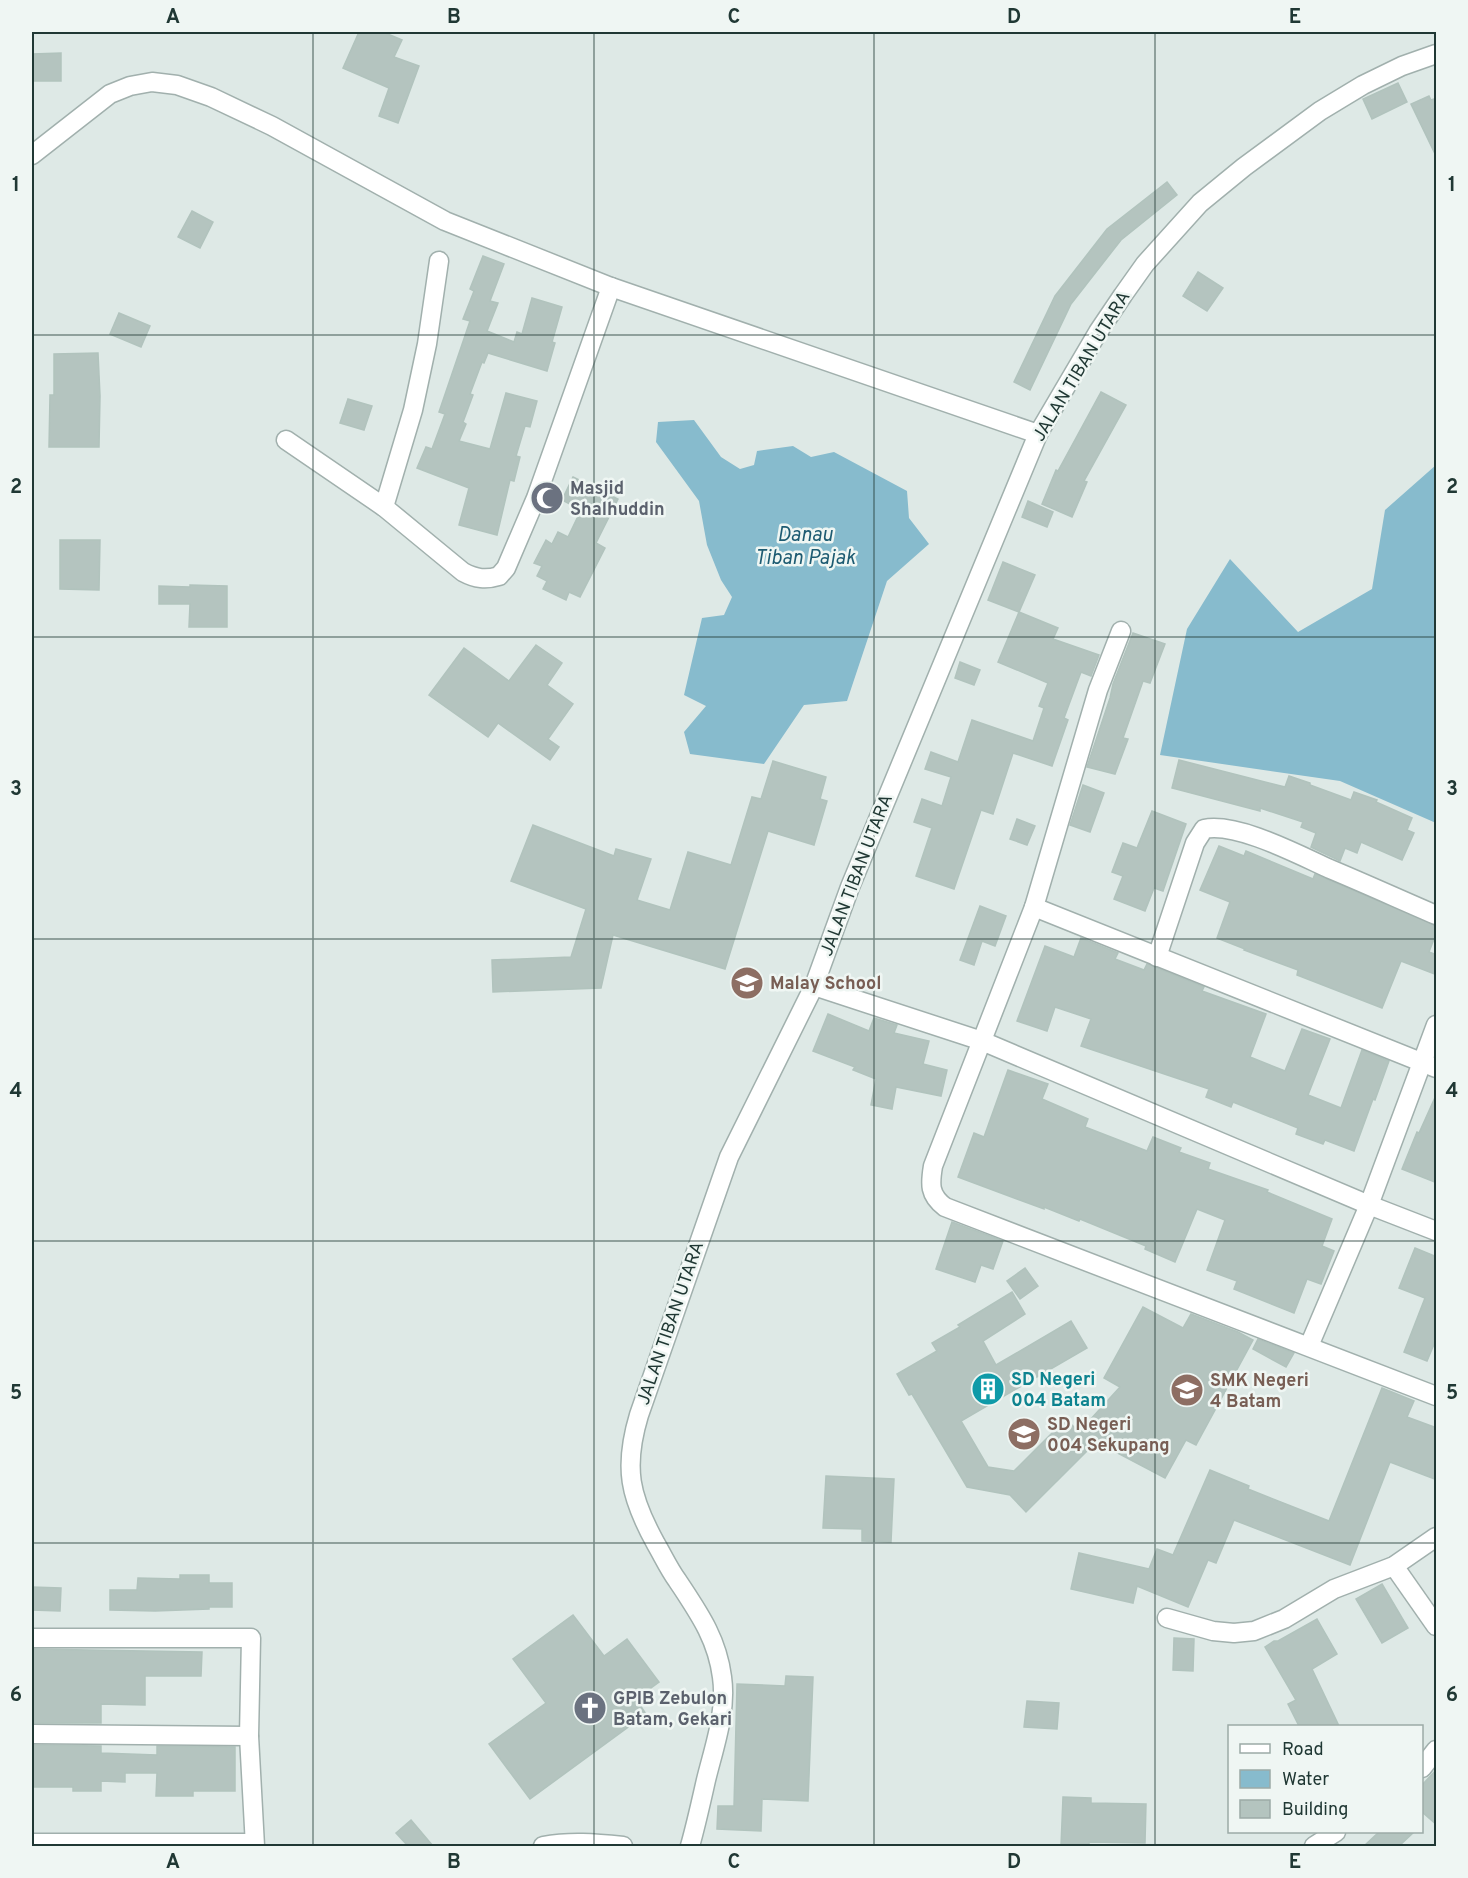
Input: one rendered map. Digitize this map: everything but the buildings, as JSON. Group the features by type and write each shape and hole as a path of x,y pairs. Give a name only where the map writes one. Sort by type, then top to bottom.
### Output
{"street":[{"name":"JALAN TIBAN UTARA","path":"690,1846 715,1748 722,1710 722,1678 713,1641 704,1619 674,1577 643,1520 632,1491 630,1454 639,1415 729,1157 814,986 850,887 1038,434 1098,332 1145,264 1200,203 1320,111 1363,85 1402,66 1437,54"},
{"path":"32,155 110,94 130,86 152,82 177,85 211,97 272,126 445,220 611,287 1038,434"},
{"path":"384,507 413,410 427,344 439,261"},
{"path":"286,440 384,507 463,572 483,579 500,576 506,568 536,498 611,287"},
{"path":"1121,631 1098,690 1034,908 933,1166 930,1182 937,1201 945,1207 1437,1396"},
{"path":"1157,957 1195,843 1204,829 1210,828 1224,828 1257,838 1437,915"},
{"path":"1034,908 1429,1065"},
{"path":"814,986 982,1041 1369,1205 1437,1231"},
{"path":"1309,1346 1429,1065 1437,1025"},
{"path":"1167,1618 1213,1631 1234,1633 1254,1631 1284,1619 1334,1589 1394,1566 1437,1537"},
{"path":"1394,1566 1437,1626"},
{"path":"32,1638 251,1638 249,1736 255,1845 32,1843"},
{"path":"32,1734 249,1736"},
{"path":"1423,1767 1437,1750"},
{"path":"1314,1846 1334,1833"},
{"path":"543,1846 586,1842 623,1846"}],"water":[{"name":"Danau Tiban Pajak","path":"694,420 721,457 740,469 754,465 757,451 793,446 811,457 834,452 907,491 909,518 929,544 887,581 847,701 804,705 764,764 690,754 684,732 706,706 684,695 702,618 724,615 732,597 721,580 707,545 699,501 656,442 658,422"},
{"path":"1436,465 1436,823 1340,781 1160,755 1187,629 1230,559 1298,632 1372,589 1385,510"}],"place":[{"name":"Masjid Shalhuddin","path":"547,498"},
{"name":"Malay School","path":"747,983"},
{"name":"SD Negeri 004 Batam","path":"988,1389"},
{"name":"SMK Negeri 4 Batam","path":"1187,1390"},
{"name":"SD Negeri 004 Sekupang","path":"1024,1434"},
{"name":"GPIB Zebulon Batam, Gekari","path":"590,1708"}]}
